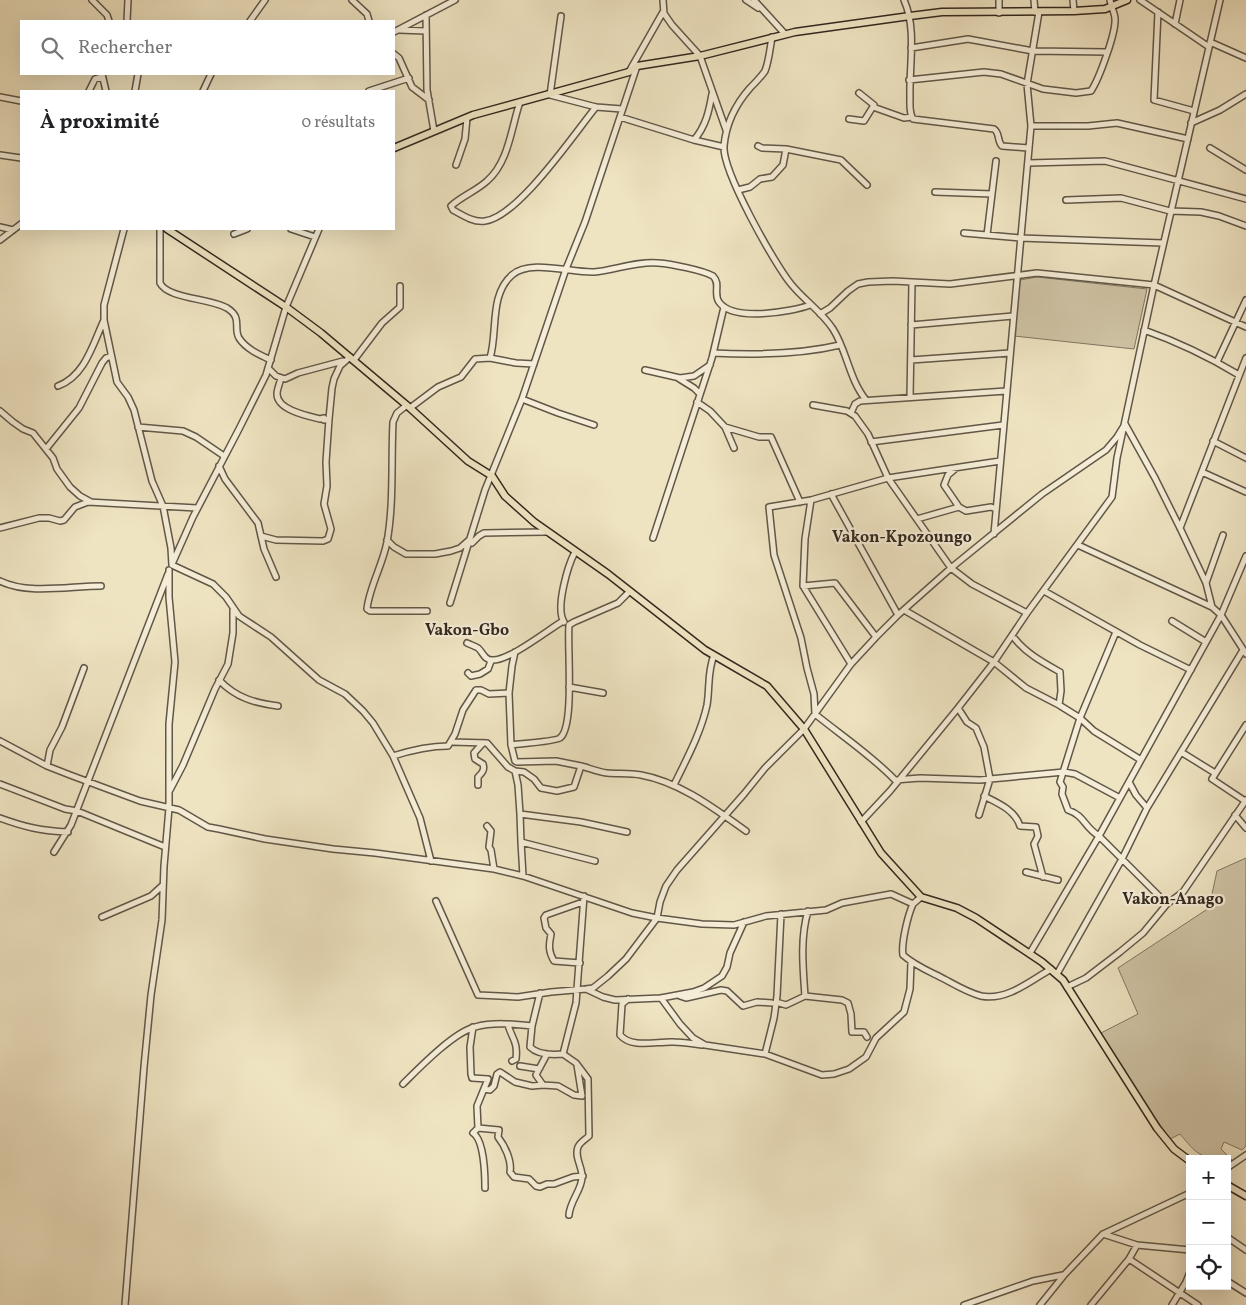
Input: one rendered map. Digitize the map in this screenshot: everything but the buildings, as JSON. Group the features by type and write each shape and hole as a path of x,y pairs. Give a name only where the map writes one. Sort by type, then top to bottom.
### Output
{"main road":[{"path":"395,148 467,118 629,72 637,66 700,56 786,34 942,12 1074,12 1127,0"},
{"path":"169,230 286,307 408,406 468,461 492,476 505,496 547,532 630,591 714,655 767,686 804,729 888,862 921,897 965,912 1030,953 1057,974 1068,987 1157,1128 1174,1149 1186,1159"},
{"path":"1231,1187 1246,1196"}],"street":[{"path":"92,0 107,15 109,20"},
{"path":"127,20 128,0"},
{"path":"352,0 367,14 369,20"},
{"path":"396,31 455,0"},
{"path":"629,72 663,12 663,0"},
{"path":"746,0 768,15"},
{"path":"754,0 786,34"},
{"path":"999,0 999,12"},
{"path":"994,534 1031,126 1027,84 1037,12 1034,0"},
{"path":"1073,0 1074,12"},
{"path":"1140,0 1175,24 1210,44 1246,58"},
{"path":"1175,24 1180,0"},
{"path":"861,822 899,781 994,662 1027,613 1112,497 1117,458 1144,330 1220,0"},
{"path":"251,20 263,1"},
{"path":"903,1 910,16 909,80 912,117"},
{"path":"909,80 984,72 1001,74 1043,89 1076,93 1091,91 1107,54 1115,22 1111,4"},
{"path":"663,12 677,31 700,56 727,131"},
{"path":"1158,12 1154,100 1194,111"},
{"path":"426,15 427,90 434,131"},
{"path":"561,16 550,95 596,107 622,110"},
{"path":"396,31 426,31"},
{"path":"772,37 764,71 736,105 727,131 724,147 725,158 738,190 780,268 790,283 830,325 859,391 866,400"},
{"path":"911,48 968,38 1032,52 1107,54"},
{"path":"395,55 399,58 412,87 429,100"},
{"path":"450,603 485,490 522,399 566,269 585,222 637,66"},
{"path":"135,90 138,75"},
{"path":"203,90 211,75"},
{"path":"90,90 95,79 102,76 106,90"},
{"path":"372,90 409,78"},
{"path":"859,92 874,105 873,107 904,118 912,117 918,121 994,129 998,133 1000,145 1028,148"},
{"path":"694,140 700,133 706,120 712,93"},
{"path":"1191,123 1220,110 1246,94"},
{"path":"0,97 20,100"},
{"path":"520,102 503,159 498,168 480,187 452,206 453,210 483,222 493,219 512,208 596,107"},
{"path":"849,119 864,122 873,107"},
{"path":"620,117 694,140 724,147"},
{"path":"456,165 465,139 467,118"},
{"path":"1031,126 1088,126 1117,123 1188,139"},
{"path":"758,146 762,148 786,149 841,160 867,185"},
{"path":"1210,148 1246,170"},
{"path":"738,190 750,187 760,179 772,177 783,164 786,149"},
{"path":"0,155 20,158"},
{"path":"988,235 996,161"},
{"path":"1028,163 1105,161 1246,199"},
{"path":"935,192 992,194"},
{"path":"1066,200 1121,198 1170,211 1201,212 1219,216 1246,226"},
{"path":"0,240 20,225"},
{"path":"0,227 13,230"},
{"path":"124,230 104,305 104,320 117,382 128,397 152,481 163,506 171,548 170,597 175,662 169,724 169,808 165,847 162,920 151,995 144,1067 125,1305"},
{"path":"160,230 160,283 163,288 226,308 237,319 239,338 250,348 271,360"},
{"path":"234,234 244,230"},
{"path":"295,230 315,237"},
{"path":"54,852 68,832 77,811 171,568 197,508 248,412 268,368 286,307 318,230"},
{"path":"964,233 1020,238 1163,243"},
{"path":"490,358 500,294 511,276 527,268 592,272 655,262 713,276 717,282 717,300 724,306 738,312 764,314 792,311 810,305"},
{"path":"820,314 858,284 893,280 950,284 1037,273 1154,285 1246,327"},
{"path":"910,397 912,282"},
{"path":"261,536 276,540 323,542 328,539 331,529 324,504 327,486 328,419 334,380 349,359 382,323 400,308 400,286"},
{"path":"1217,362 1246,300"},
{"path":"653,538 710,364 724,306"},
{"path":"912,325 1013,316"},
{"path":"58,386 66,383 77,374 84,364 104,320"},
{"path":"1144,330 1178,342 1239,375"},
{"path":"713,354 780,352 840,345"},
{"path":"911,360 1010,353"},
{"path":"46,449 79,408 102,363 111,356"},
{"path":"427,611 370,611 367,609 387,540 393,422 397,413 438,387 461,377 475,359 490,358 534,364"},
{"path":"1180,528 1246,358"},
{"path":"268,368 273,374 281,378 349,359"},
{"path":"678,378 694,376 710,364"},
{"path":"645,370 678,378 700,394"},
{"path":"281,378 277,395 280,402 289,410 320,419 324,418 324,420 328,419"},
{"path":"851,413 855,404 866,400 1006,391"},
{"path":"522,399 594,425"},
{"path":"697,402 710,411 726,427 734,448"},
{"path":"813,406 838,409 851,413 863,426 888,478 951,568 972,584 1027,613"},
{"path":"0,411 23,429 33,433 53,458 57,469 70,487 91,503"},
{"path":"1125,424 1180,528 1206,583 1212,607"},
{"path":"436,901 478,995 518,997 593,988 599,984 620,966 635,949 656,918 666,886 678,870 765,768 804,729 851,664 876,637 951,568 1042,494 1106,450 1125,424"},
{"path":"871,442 1003,425"},
{"path":"138,427 183,431 196,437 224,456"},
{"path":"726,427 759,437 771,437 800,502"},
{"path":"1213,441 1246,458"},
{"path":"1000,461 888,478 811,500 769,507 774,555 802,638 814,694 815,714 895,780 920,778 990,779 1062,772 1075,774 1120,798"},
{"path":"219,466 225,479 258,523 264,549 276,577"},
{"path":"957,468 948,475 944,484 959,507 966,510 991,507 996,509"},
{"path":"1202,472 1246,492"},
{"path":"831,494 898,615"},
{"path":"811,500 805,539 803,586 851,664"},
{"path":"0,528 39,518 64,520 75,507 91,503 197,508"},
{"path":"916,519 959,507"},
{"path":"468,540 472,543 484,534 547,532"},
{"path":"1206,583 1223,535"},
{"path":"387,540 406,554 436,554 451,551 460,548 468,540"},
{"path":"1057,974 1122,859 1147,808 1244,652 1221,615 1212,607 1078,545"},
{"path":"569,625 563,621 561,601 570,561 575,552"},
{"path":"1030,953 1099,836 1221,615 1246,556"},
{"path":"171,568 213,584 226,597 239,616 271,637 319,680 345,694 363,711 394,756 420,818 431,860"},
{"path":"0,582 49,589 101,586"},
{"path":"803,586 835,583 876,637"},
{"path":"569,625 618,603 630,591"},
{"path":"1044,591 1140,645 1191,670"},
{"path":"169,792 228,664 234,624 232,607"},
{"path":"904,610 994,662 1026,688 1080,718 1094,731 1141,760"},
{"path":"468,643 478,648 484,656 491,660 515,652 563,621"},
{"path":"1172,621 1206,642"},
{"path":"512,745 558,740 567,729 569,706 569,625"},
{"path":"1116,632 1080,718 1062,772 1060,782 1063,787 1062,794 1068,810 1079,814 1087,827 1099,836 1167,904"},
{"path":"1015,639 1029,652 1060,672 1061,691 1059,705"},
{"path":"515,652 509,693 512,745 515,761 556,761 604,773 642,775 674,785 746,831"},
{"path":"674,785 704,718 708,697 709,672 714,655"},
{"path":"468,673 471,676 480,674 488,669 491,660"},
{"path":"47,766 50,750 62,727 84,668"},
{"path":"219,680 227,689 248,700 278,706"},
{"path":"569,687 603,693"},
{"path":"467,695 478,690 489,694 509,693"},
{"path":"394,756 409,750 448,746 452,742 463,710 474,693"},
{"path":"958,708 967,722 976,728 984,747 990,779 979,815"},
{"path":"1068,987 1086,978 1143,933 1167,904 1183,892 1196,874 1245,801 1212,779 1246,725"},
{"path":"0,741 47,766 140,801 185,812 208,826 265,839 494,869 523,876 584,899 656,918 723,926 766,916 826,910 842,903 891,894 912,904"},
{"path":"452,742 484,742 490,745 502,762 515,771 524,772 534,779 541,788 557,791 574,787 581,766"},
{"path":"478,785 478,777 482,774 484,768 483,764 475,759 474,754 477,748 484,742"},
{"path":"1181,752 1215,773"},
{"path":"515,771 518,785 523,876"},
{"path":"1129,782 1136,795 1147,808"},
{"path":"0,784 65,809 77,811 165,847"},
{"path":"984,796 1004,805 1020,826 1036,828 1038,836 1034,844 1043,877"},
{"path":"520,814 580,822 626,832"},
{"path":"1235,815 1246,828"},
{"path":"0,818 27,828 68,832"},
{"path":"487,826 491,831 489,847 494,869"},
{"path":"521,842 596,861"},
{"path":"1026,872 1058,880"},
{"path":"102,917 151,896 164,885"},
{"path":"921,897 912,904 907,917 902,950 903,955 911,962 969,992 980,996 994,997 1010,994 1051,969"},
{"path":"563,1054 578,990 584,899"},
{"path":"580,962 554,961 549,950 551,934 546,928 544,918 584,899"},
{"path":"805,996 803,948 805,921 808,911"},
{"path":"765,1054 774,1018 781,914"},
{"path":"586,989 615,1000 661,998 704,988 722,976 744,922"},
{"path":"628,999 622,1004 620,1035 625,1040 638,1043 674,1042 705,1045 765,1054 822,1075 834,1074 849,1069 866,1057 876,1038 904,1012 910,990 911,962"},
{"path":"677,995 686,998 721,990 727,991 743,1006 758,1002 786,1005 805,996 842,1000 848,1003 852,1032 864,1032 867,1037"},
{"path":"540,994 532,1026 530,1046 538,1053 563,1054 576,1063 588,1079 589,1136 578,1145 577,1150 583,1176 577,1194 571,1201 569,1215"},
{"path":"661,998 693,1038 705,1045"},
{"path":"403,1084 428,1058 473,1027 492,1024 532,1026"},
{"path":"508,1025 516,1041 516,1059 512,1061"},
{"path":"473,1027 470,1047 472,1078 488,1079 477,1106 478,1128 473,1133 478,1137 483,1156 485,1188"},
{"path":"543,1085 536,1075 547,1054"},
{"path":"576,1063 582,1096"},
{"path":"520,1066 539,1069"},
{"path":"484,1089 490,1090 494,1086 497,1074 500,1072 516,1082 532,1086 558,1086 574,1095 582,1096 589,1102"},
{"path":"478,1128 498,1130 498,1137 502,1141 510,1162 510,1172 514,1177 528,1178 536,1186 540,1187 573,1177 583,1176"},
{"path":"1231,1165 1246,1155"},
{"path":"1040,1305 1065,1274 1103,1234 1186,1195"},
{"path":"1103,1234 1137,1245 1186,1250"},
{"path":"1231,1240 1246,1250"},
{"path":"1091,1305 1129,1259 1137,1245"},
{"path":"1129,1259 1198,1305"},
{"path":"964,1305 1033,1281 1054,1278 1065,1274"},
{"path":"1172,1305 1186,1280"},
{"path":"1231,1284 1246,1293"}],"shaded area":[{"path":"1037,277 1147,289 1134,349 1014,336 1020,280"},
{"path":"1246,858 1246,1146 1242,1150 1224,1142 1221,1149 1227,1155 1202,1155 1195,1151 1180,1134 1170,1139 1156,1119 1151,1116 1101,1033 1138,1014 1118,968 1209,908 1217,871"}],"district":[{"name":"Vakon-Kpozoungo","path":"902,538"},
{"name":"Vakon-Gbo","path":"467,631"},
{"name":"Vakon-Anago","path":"1173,900"}]}
